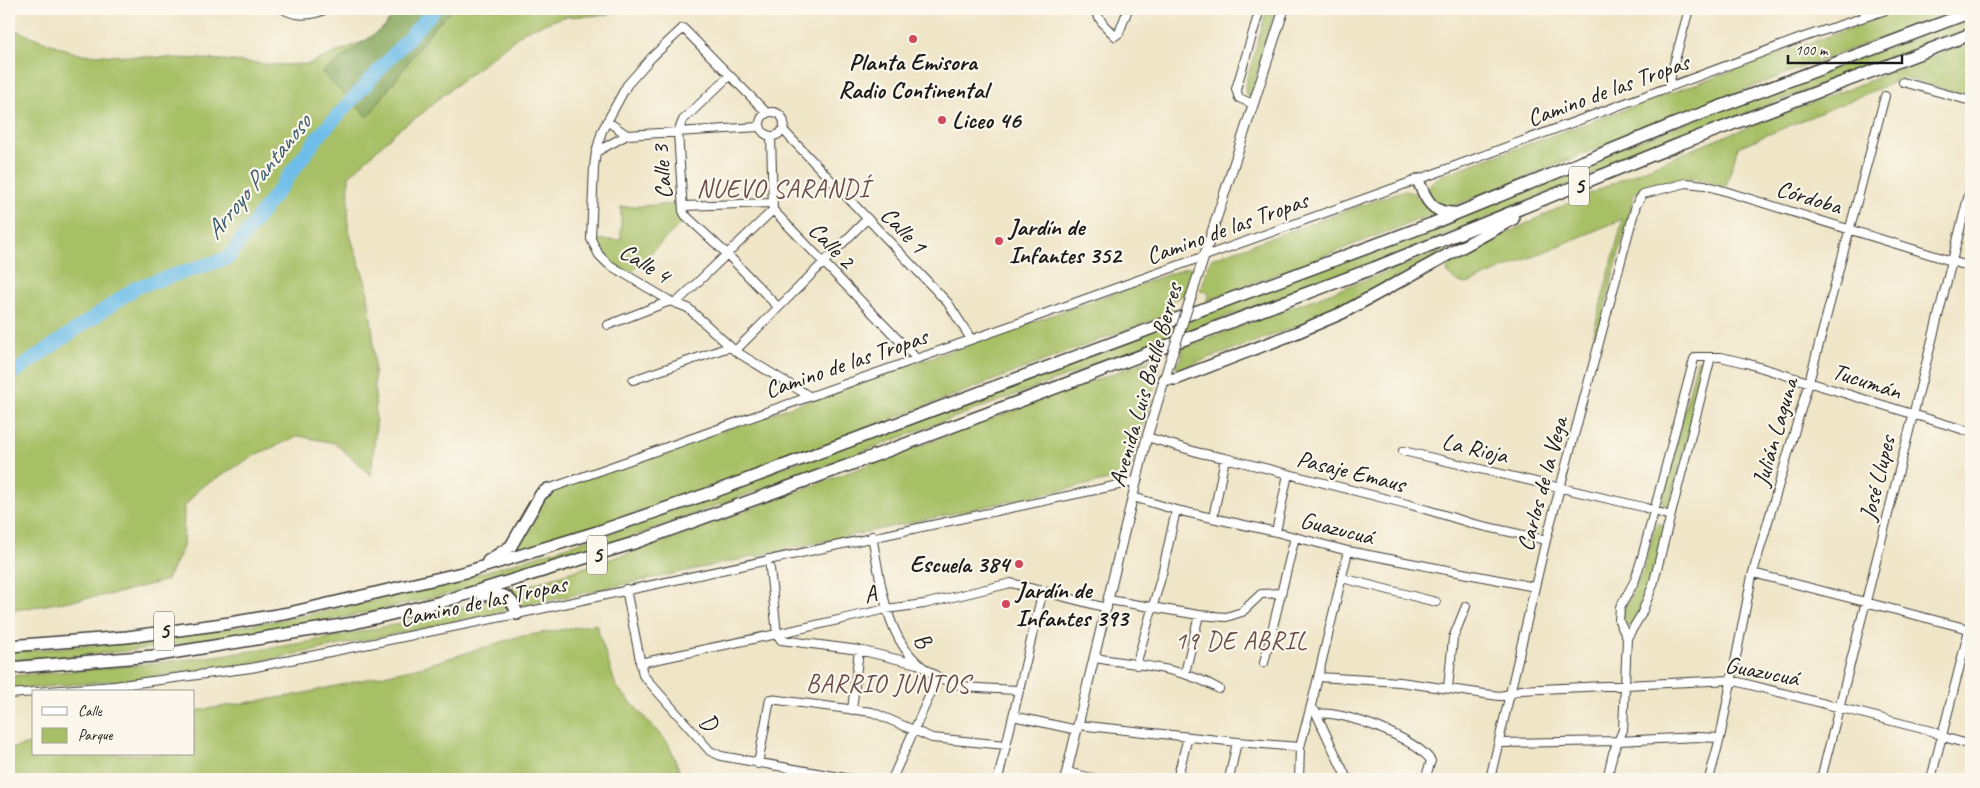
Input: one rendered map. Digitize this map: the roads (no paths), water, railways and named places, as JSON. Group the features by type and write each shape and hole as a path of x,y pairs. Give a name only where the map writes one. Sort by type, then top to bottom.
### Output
{"highway":[{"name":"5","path":"9,646 91,641 230,623 289,613 466,572 597,532 716,492 1458,213 1674,124 1971,12"},
{"name":"5","path":"9,668 153,656 354,622 458,597 626,546 723,512 1374,268 1726,126 1971,34"},
{"path":"1418,180 1424,194 1433,207 1441,212 1458,213"},
{"path":"1164,378 1176,379 1342,313 1472,243 1551,197"},
{"path":"466,572 485,563 511,546 541,494 548,489"},
{"path":"458,597 504,595 514,603 517,614"}],"main road":[{"name":"Avenida Luis Batlle Berres","path":"1066,776 1147,438 1164,378 1284,9"}],"street":[{"path":"283,9 289,12 308,15 326,9"},
{"path":"1094,9 1104,25 1115,36 1119,33 1128,9"},
{"path":"1253,104 1239,98 1236,89 1260,9"},
{"path":"1669,87 1689,9"},
{"path":"1861,9 1870,15"},
{"name":"Camino de las Tropas","path":"548,489 1418,180 1804,37 1889,9"},
{"name":"Calle 4","path":"729,76 682,28 627,85 598,141 591,239 594,247 608,264 688,308 732,349 809,396"},
{"path":"729,76 767,113 775,113 782,119 783,130 771,136 762,132 759,127"},
{"name":"Calle 3","path":"729,76 683,120 678,132 683,206 685,215 728,254 778,307"},
{"path":"1903,82 1971,101"},
{"name":"Julián Laguna","path":"1709,779 1720,738 1754,573 1809,382 1884,96"},
{"path":"759,127 762,118 767,113"},
{"path":"607,121 627,135"},
{"path":"596,152 627,135 759,127"},
{"name":"Calle 1","path":"783,130 948,302 971,339"},
{"path":"608,325 674,301 728,254 773,206 771,136"},
{"name":"Córdoba","path":"1638,201 1643,194 1649,192 1694,183 1971,267"},
{"name":"José Llupes","path":"1821,779 1971,186"},
{"name":"Carlos de la Vega","path":"1490,779 1546,540 1638,201"},
{"path":"683,206 773,206"},
{"name":"Calle 2","path":"773,206 823,262 916,358"},
{"path":"634,380 732,349 778,307 867,219"},
{"name":"Tucumán","path":"1655,512 1694,359 1699,356 1721,357 1746,363 1971,432"},
{"path":"1607,779 1613,753 1623,730 1627,638 1647,603 1711,357"},
{"name":"Pasaje Emaus","path":"1147,438 1200,453 1412,505 1474,524 1546,540"},
{"name":"La Rioja","path":"1403,451 1643,507 1670,516"},
{"path":"1213,518 1225,458"},
{"path":"1276,532 1288,474"},
{"name":"Camino de las Tropas","path":"62,690 114,686 225,672 323,654 1137,481"},
{"name":"Guazucuá","path":"1133,497 1176,510 1276,532 1348,551 1535,587"},
{"path":"1136,665 1153,607 1176,510"},
{"path":"1627,638 1619,621 1620,608 1635,580 1655,512"},
{"name":"B","path":"872,536 886,609 898,637 916,664 938,677 970,687 1019,690"},
{"path":"1264,663 1295,537"},
{"path":"1299,779 1300,747 1348,551"},
{"path":"769,559 777,634 781,640 883,654 916,664"},
{"path":"1754,573 1864,603 1970,625 1932,779"},
{"path":"1342,578 1436,602"},
{"name":"A","path":"640,662 886,609 924,604 1011,583 1108,604 1153,607 1220,617 1238,615 1261,594 1281,593"},
{"name":"D","path":"626,589 644,675 710,751 721,756 758,764 852,779"},
{"path":"998,779 1043,590"},
{"path":"1448,688 1453,638 1466,606"},
{"path":"1185,673 1199,615"},
{"path":"852,710 859,650"},
{"path":"1095,658 1185,673 1219,689"},
{"path":"892,779 938,677"},
{"name":"Guazucuá","path":"1318,677 1394,681 1499,696 1520,690 1731,680 1931,731 1971,745"},
{"name":"Camino de las Tropas","path":"9,694 32,692"},
{"path":"758,764 770,699 872,712 932,738 1006,745"},
{"path":"1310,709 1317,714 1348,779"},
{"path":"1317,714 1326,713 1343,716 1380,728 1426,753 1431,761 1425,779"},
{"path":"1013,716 1078,727 1300,747"},
{"path":"1177,779 1188,737"},
{"path":"1499,743 1618,741 1697,737 1720,738"},
{"path":"1229,779 1237,742"},
{"path":"1066,776 1096,779"}],"waterway":[{"name":"Arroyo Pantanoso","path":"9,376 137,287 228,258 317,138 435,9"}],"place":[{"name":"Planta Emisora Radio Continental","path":"913,39"},
{"name":"Liceo 46","path":"942,120"},
{"name":"Jardín de Infantes 352","path":"999,241"},
{"name":"Escuela 384","path":"1019,564"},
{"name":"Jardín de Infantes 393","path":"1006,604"}],"district":[{"name":"NUEVO SARANDÍ","path":"783,189"},
{"name":"19 DE ABRIL","path":"1241,641"},
{"name":"BARRIO JUNTOS","path":"888,684"}]}
